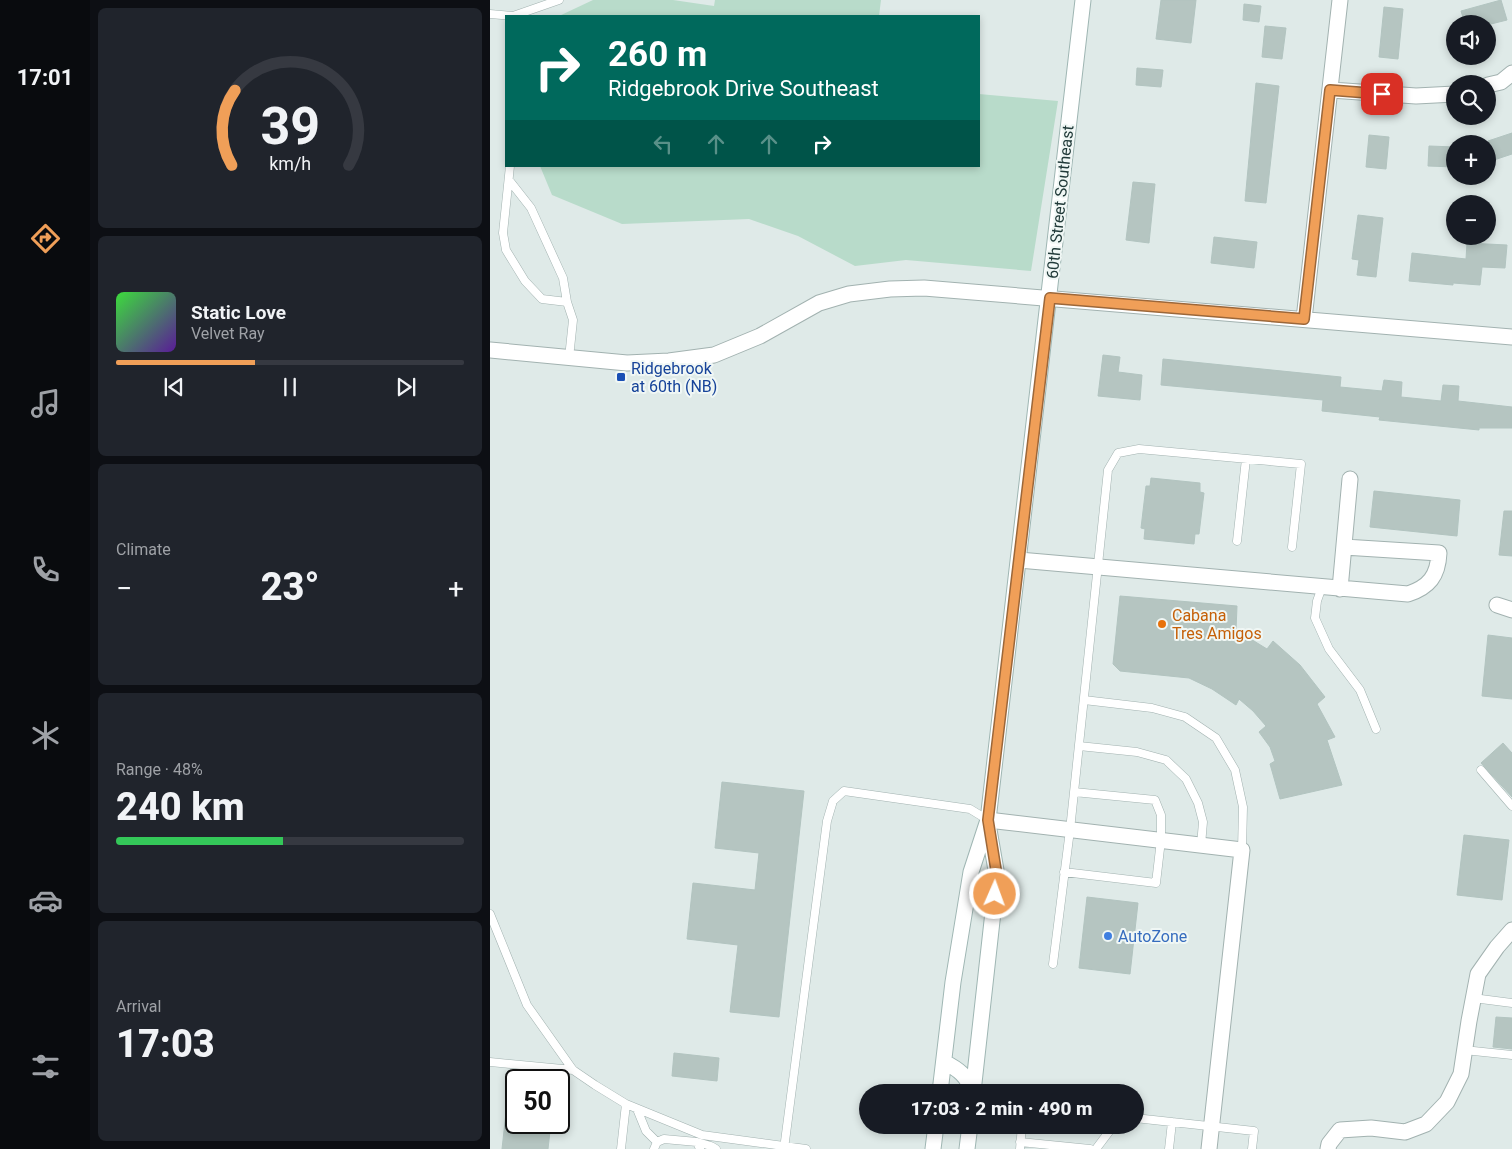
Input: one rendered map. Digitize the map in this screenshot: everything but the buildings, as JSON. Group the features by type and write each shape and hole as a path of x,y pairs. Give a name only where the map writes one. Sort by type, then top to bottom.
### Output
{"street":[{"name":"60th Street Southeast","path":"941,1084 953,982 971,872 988,820 1050,298 1083,0"},
{"path":"1304,319 1340,0"},
{"path":"1496,83 1512,73"},
{"path":"1330,90 1416,96 1446,94"},
{"path":"490,350 628,363 669,361 714,355 760,336 819,303 849,294 890,289 924,288 1512,337"},
{"path":"1340,589 1350,480"},
{"path":"1019,560 1408,594 1422,590 1433,578 1438,564 1438,554 1344,547"},
{"path":"1497,605 1512,610"},
{"name":"60th Street Southeast","path":"974,1084 997,876 988,820"},
{"path":"988,820 1242,850 1209,1149"},
{"path":"1328,1149 1329,1144 1340,1130 1371,1128 1405,1132 1426,1124 1447,1102 1461,1074 1478,974 1497,946 1512,930"},
{"path":"944,1062 955,1067 965,1075 969,1084"},
{"path":"933,1149 935,1134"},
{"path":"967,1149 969,1134"}],"lane":[{"path":"524,14 559,0"},
{"path":"490,14 505,15"},
{"path":"510,167 503,233 506,250 525,281 542,299 566,302"},
{"path":"509,180 531,208 563,278 566,302 573,320 569,358"},
{"path":"1053,964 1070,830 1108,470 1118,453 1139,449 1301,464 1292,547"},
{"path":"1237,541 1246,459"},
{"path":"1322,587 1317,601 1316,618 1329,649 1360,690 1376,729"},
{"path":"1084,700 1152,708 1185,717 1216,738 1234,770 1241,798 1243,808 1242,850"},
{"path":"1079,746 1138,752 1166,760 1186,779 1198,803 1203,822 1201,845"},
{"path":"1480,770 1512,806"},
{"path":"784,1148 827,821 832,801 844,792 970,809 988,820"},
{"path":"1064,872 1156,883 1161,840 1161,815 1155,800 1074,792"},
{"path":"490,914 527,1005 573,1070 626,1104 702,1135 784,1148 806,1149"},
{"path":"1473,998 1512,1003"},
{"path":"1464,1050 1512,1055"},
{"path":"490,1062 573,1070"},
{"path":"621,1149 626,1104"},
{"path":"637,1109 646,1131 656,1146 664,1139 698,1146 711,1146 716,1149"},
{"path":"1144,1119 1254,1131 1252,1149"},
{"path":"1169,1149 1172,1122"},
{"path":"1096,1149 1107,1134"},
{"path":"737,1149 738,1140"},
{"path":"1020,1145 1090,1149"}],"green space":[{"path":"593,0 673,0 714,6 715,0 881,0 879,15 561,15"},
{"path":"980,94 1058,101 1031,271 906,260 855,266 798,236 749,219 622,224 552,195 540,167 980,167"}],"place":[{"name":"Ridgebrook at 60th (NB)","path":"621,377"},
{"name":"Cabana Tres Amigos","path":"1162,624"},
{"name":"AutoZone","path":"1108,936"}],"route":[{"path":"995,894 997,876 988,820 1050,298 1304,319 1330,90 1382,94"}]}
